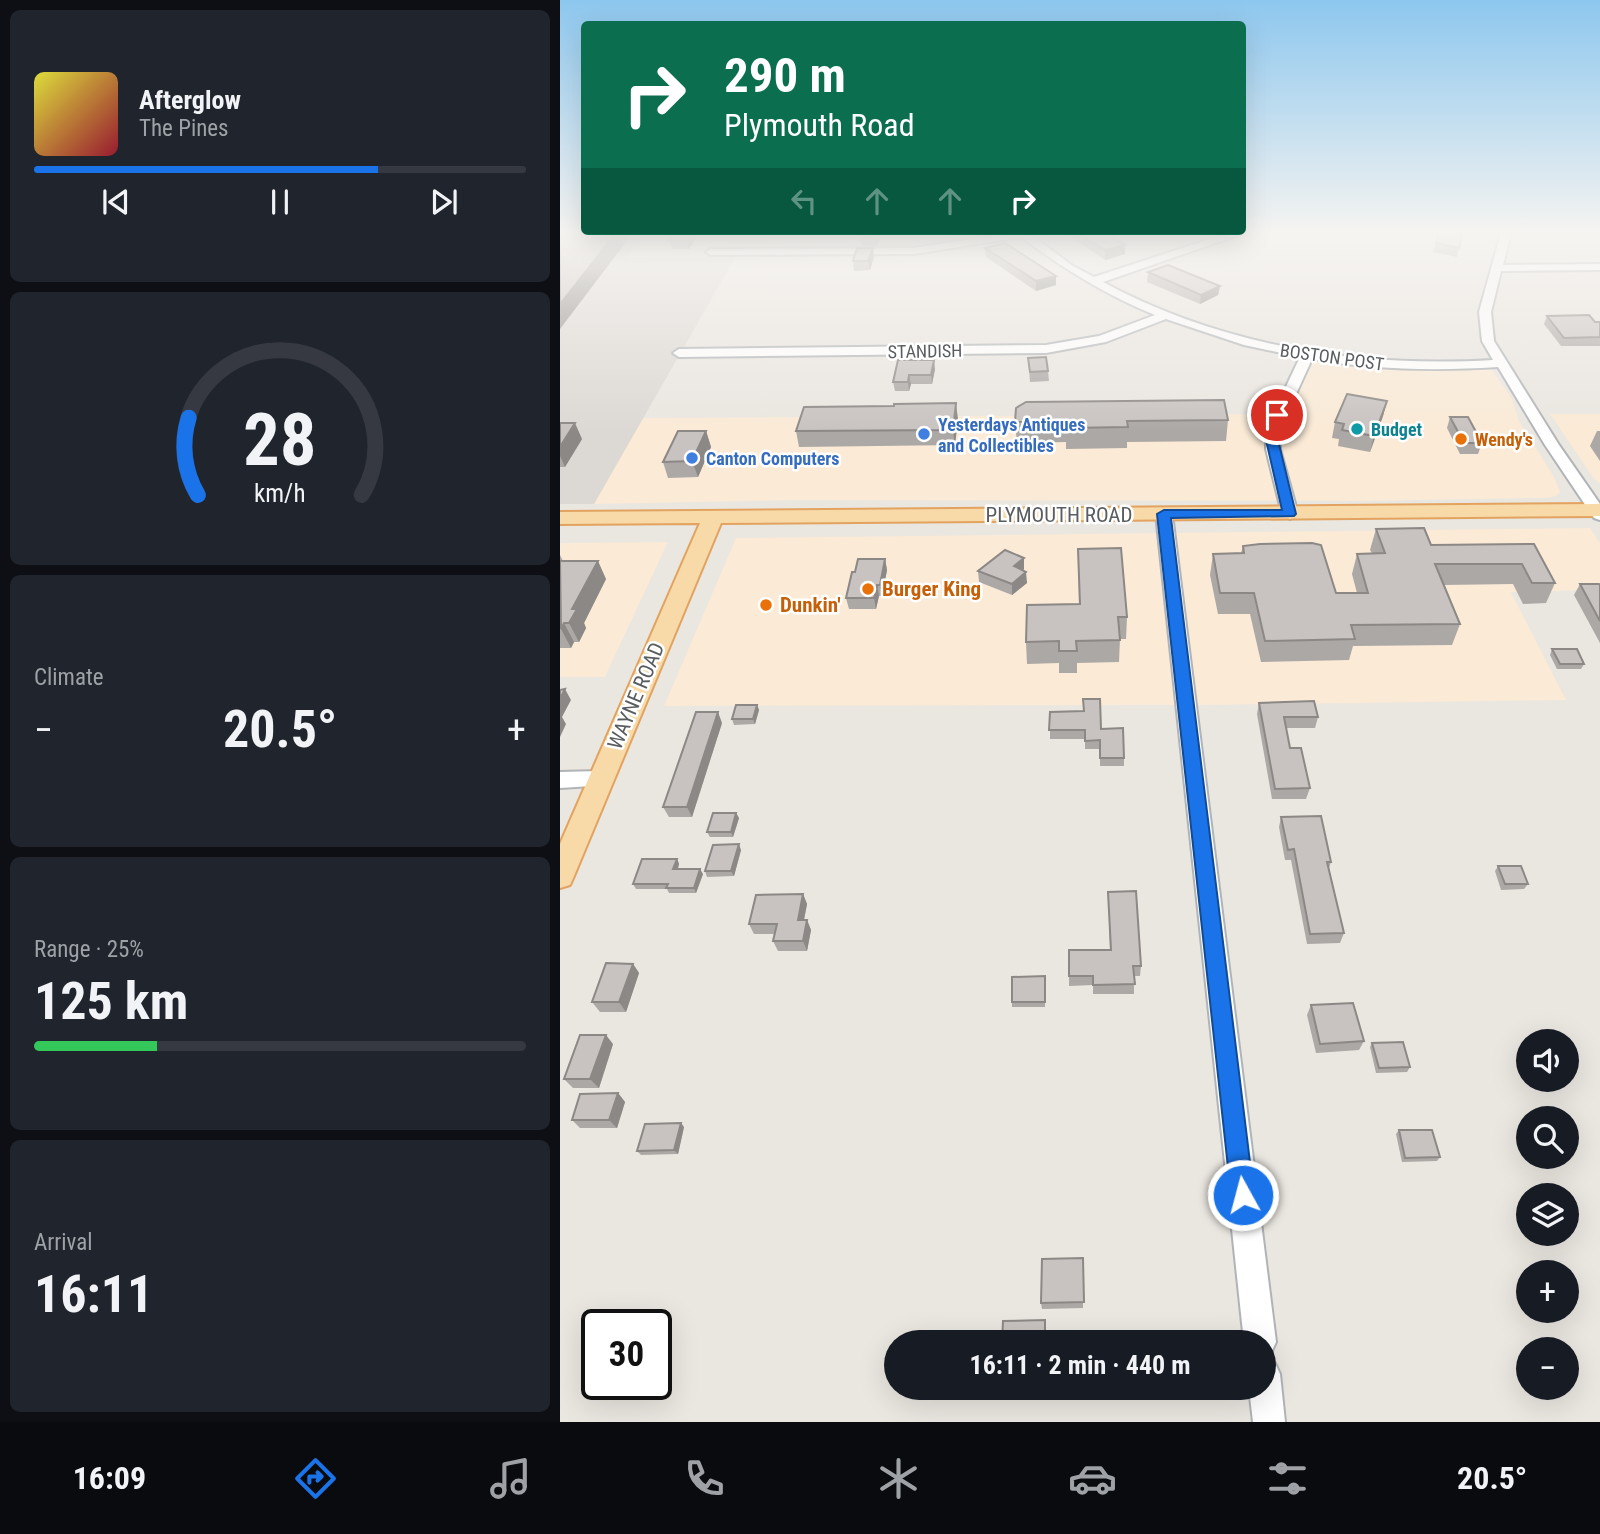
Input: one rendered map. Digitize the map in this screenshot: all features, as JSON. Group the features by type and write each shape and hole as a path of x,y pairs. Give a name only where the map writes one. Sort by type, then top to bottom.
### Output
{"main road":[{"name":"PLYMOUTH ROAD","path":"560,518 1599,512"},
{"name":"WAYNE ROAD","path":"560,876 713,517"}],"street":[{"name":"BOSTON POST","path":"1133,299 1167,315 1264,347 1405,365 1501,363"},
{"path":"1489,299 1483,321 1488,341 1552,445 1599,512"},
{"name":"STANDISH","path":"679,353 1046,349 1102,339 1167,315"},
{"path":"1290,514 1273,449 1273,429 1308,354"},
{"path":"1164,514 1259,1330"},
{"path":"560,780 601,779"},
{"path":"1267,1400 1269,1422"}],"shaded area":[{"path":"560,299 711,299 594,504 560,504"},
{"path":"1316,359 1492,370 1512,399 1519,421 1554,477 1560,492 1547,498 1361,501 798,500 594,504 642,418 1283,414 1310,363"},
{"path":"1550,414 1600,414 1600,484 1592,476"},
{"path":"1590,528 1600,543 1600,590 1511,592 1566,700 1208,705 664,706 736,538"},
{"path":"668,542 605,677 560,677 560,543"}],"building":[{"path":"1589,315 1595,322 1600,322 1600,337 1564,338 1547,316"},
{"path":"1046,357 1048,371 1030,372 1028,358"},
{"path":"898,360 934,360 931,375 909,375 908,382 893,382"},
{"path":"1347,394 1387,401 1374,436 1342,430 1344,424 1335,422"},
{"path":"1224,400 1228,420 1127,421 1128,427 1065,428 1065,422 1015,422 1016,408 1026,402"},
{"path":"956,403 953,430 796,431 804,407"},
{"path":"1450,417 1468,417 1482,443 1464,443"},
{"path":"560,423 575,423 560,447"},
{"path":"678,431 706,431 692,461 663,462"},
{"path":"1424,528 1431,545 1534,544 1555,583 1532,583 1522,564 1435,564 1460,624 1351,625 1355,639 1265,641 1254,593 1220,593 1213,554 1244,553 1243,546 1260,544 1312,543 1321,545 1336,593 1368,593 1357,554 1385,553 1376,529"},
{"path":"1121,548 1127,617 1118,617 1120,640 1076,641 1077,651 1059,651 1059,641 1026,642 1027,605 1080,604 1078,549"},
{"path":"1005,550 1024,558 1014,566 1026,572 1012,584 978,571"},
{"path":"858,559 885,559 880,585 877,585 874,598 846,598"},
{"path":"560,561 598,561 572,609 577,609 569,623 564,623 561,629"},
{"path":"1580,584 1600,585 1600,621"},
{"path":"1552,649 1577,649 1584,664 1560,664"},
{"path":"1083,699 1100,699 1101,729 1123,728 1124,758 1100,758 1100,740 1085,741 1085,730 1049,730 1050,712 1084,711"},
{"path":"1314,701 1318,717 1284,717 1290,748 1301,748 1310,788 1275,789 1259,703"},
{"path":"736,705 757,705 753,719 732,719"},
{"path":"696,712 718,712 687,807 663,807"},
{"path":"713,813 736,813 731,832 707,832"},
{"path":"1321,816 1331,862 1327,862 1344,933 1310,934 1294,849 1288,850 1281,817"},
{"path":"739,844 731,871 705,871 713,845"},
{"path":"642,859 677,859 673,869 700,869 694,888 666,888 668,884 633,884"},
{"path":"1498,866 1521,866 1528,884 1505,884"},
{"path":"1136,891 1141,966 1133,966 1135,984 1093,985 1093,976 1069,976 1069,950 1111,950 1108,892"},
{"path":"803,894 798,920 807,920 803,941 773,941 777,924 749,924 756,895"},
{"path":"606,963 633,964 619,1002 592,1002"},
{"path":"1045,976 1045,1002 1012,1002 1012,977"},
{"path":"1353,1003 1364,1041 1320,1044 1311,1005"},
{"path":"580,1035 606,1035 590,1079 564,1079"},
{"path":"1403,1042 1410,1067 1379,1068 1372,1043"},
{"path":"618,1093 609,1120 572,1120 580,1094"},
{"path":"681,1123 674,1150 637,1151 645,1124"},
{"path":"1399,1130 1432,1130 1440,1157 1405,1158"},
{"path":"1083,1258 1084,1302 1041,1303 1042,1259"},
{"path":"1045,1320 1045,1330 1003,1330 1003,1321"}],"place":[{"name":"Budget","path":"1357,429"},
{"name":"Yesterdays Antiques and Collectibles","path":"924,434"},
{"name":"Wendy's","path":"1461,439"},
{"name":"Canton Computers","path":"692,458"},
{"name":"Burger King","path":"868,589"},
{"name":"Dunkin'","path":"766,605"}],"route":[{"path":"1243,1195 1164,514 1290,514 1272,440 1277,415"}]}
